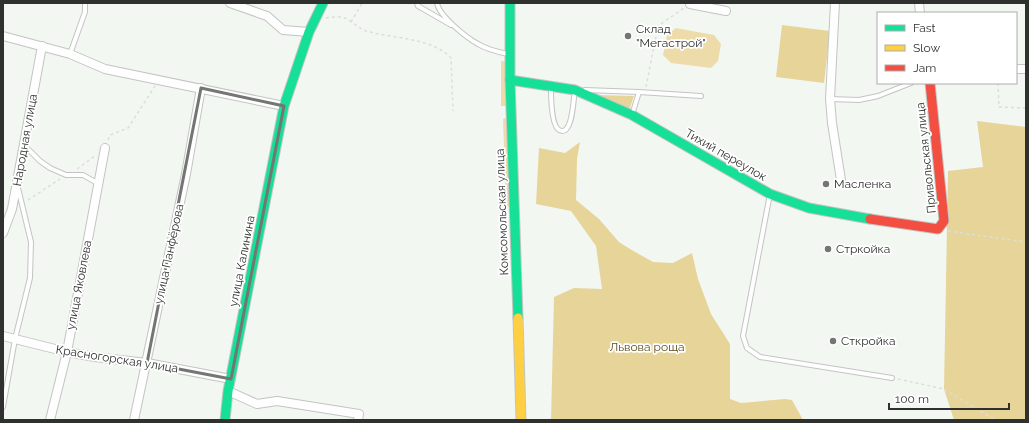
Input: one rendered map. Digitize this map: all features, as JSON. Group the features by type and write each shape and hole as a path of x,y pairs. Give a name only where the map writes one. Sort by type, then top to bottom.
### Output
{"street":[{"path":"230,3 267,16 283,30 310,29"},
{"name":"улица Калинина","path":"225,420 228,391 284,106 310,29 323,3"},
{"name":"Комсомольская улица","path":"510,3 510,80 521,420"},
{"path":"835,3 830,99 832,123 841,180"},
{"path":"690,4 726,11"},
{"path":"3,36 70,54 105,69 284,106"},
{"name":"Народная улица","path":"3,233 12,209 42,46"},
{"name":"Тихий переулок","path":"510,80 575,90 632,115 770,194 809,208 873,220 938,229"},
{"name":"Привольская улица","path":"930,84 944,221 938,229"},
{"name":"улица Панфёрова","path":"134,420 186,174 201,88"},
{"name":"улица Яковлева","path":"50,420 67,352 105,148"},
{"name":"Красногорская улица","path":"3,336 67,352 147,363 231,379"},
{"path":"228,391 257,404 277,400 359,414 358,420"}],"lane":[{"path":"70,54 85,12 85,3"},
{"path":"417,3 418,6 457,29 479,45 490,50 510,55"},
{"path":"437,3 437,6 446,18 457,29"},
{"path":"830,99 859,100 878,96 908,84"},
{"path":"551,86 552,113 557,128 560,131 568,128 571,119 575,90 645,92 701,96"},
{"path":"632,115 639,92"},
{"path":"24,144 40,161 66,175 83,175 98,184"},
{"path":"3,407 15,339 30,278 31,242 17,182"},
{"path":"770,194 743,336 747,348 760,357 892,378"}],"path":[{"path":"351,22 362,3"},
{"path":"645,92 658,26 690,4"},
{"path":"310,29 324,19 333,16 345,18 364,30 429,44 446,52 451,58 453,110"},
{"path":"22,203 73,172 105,148 110,136 128,128 159,80"},
{"path":"998,84 998,108 1026,108"},
{"path":"938,229 1026,242"},
{"path":"892,378 944,389 995,420"}],"highlighted area":[{"path":"201,88 284,106 231,379 147,363"}],"shaded area":[{"path":"676,28 714,35 721,44 718,61 711,68 671,63 663,55 667,35"},
{"path":"501,61 506,61 506,106 501,106"},
{"path":"506,118 510,207 506,207 503,119"}],"green space":[{"path":"782,25 830,31 824,83 776,77"},
{"path":"596,95 634,96 629,110"},
{"path":"977,121 1026,127 1026,420 954,420 944,389 948,171 983,167"},
{"name":"Львова роща","path":"580,142 577,159 576,200 599,219 619,242 653,262 673,263 692,253 698,279 711,314 730,344 730,399 741,403 785,399 792,400 803,420 551,420 554,297 574,288 602,289 596,246 571,211 536,204 539,148 565,153"}],"traffic: fast":[{"path":"225,420 228,391 284,106 309,32 323,3"},
{"path":"510,3 510,80 518,318"},
{"path":"510,80 575,90 632,115 770,194 809,208 870,219"}],"traffic: slow":[{"path":"518,318 521,420"}],"traffic: jam":[{"path":"870,219 938,229 944,221 930,84"}],"place":[{"name":"Склад \"Мегастрой\"","path":"628,36"},
{"name":"Масленка","path":"826,184"},
{"name":"Стркойка","path":"828,249"},
{"name":"Сткройка","path":"833,341"}]}
